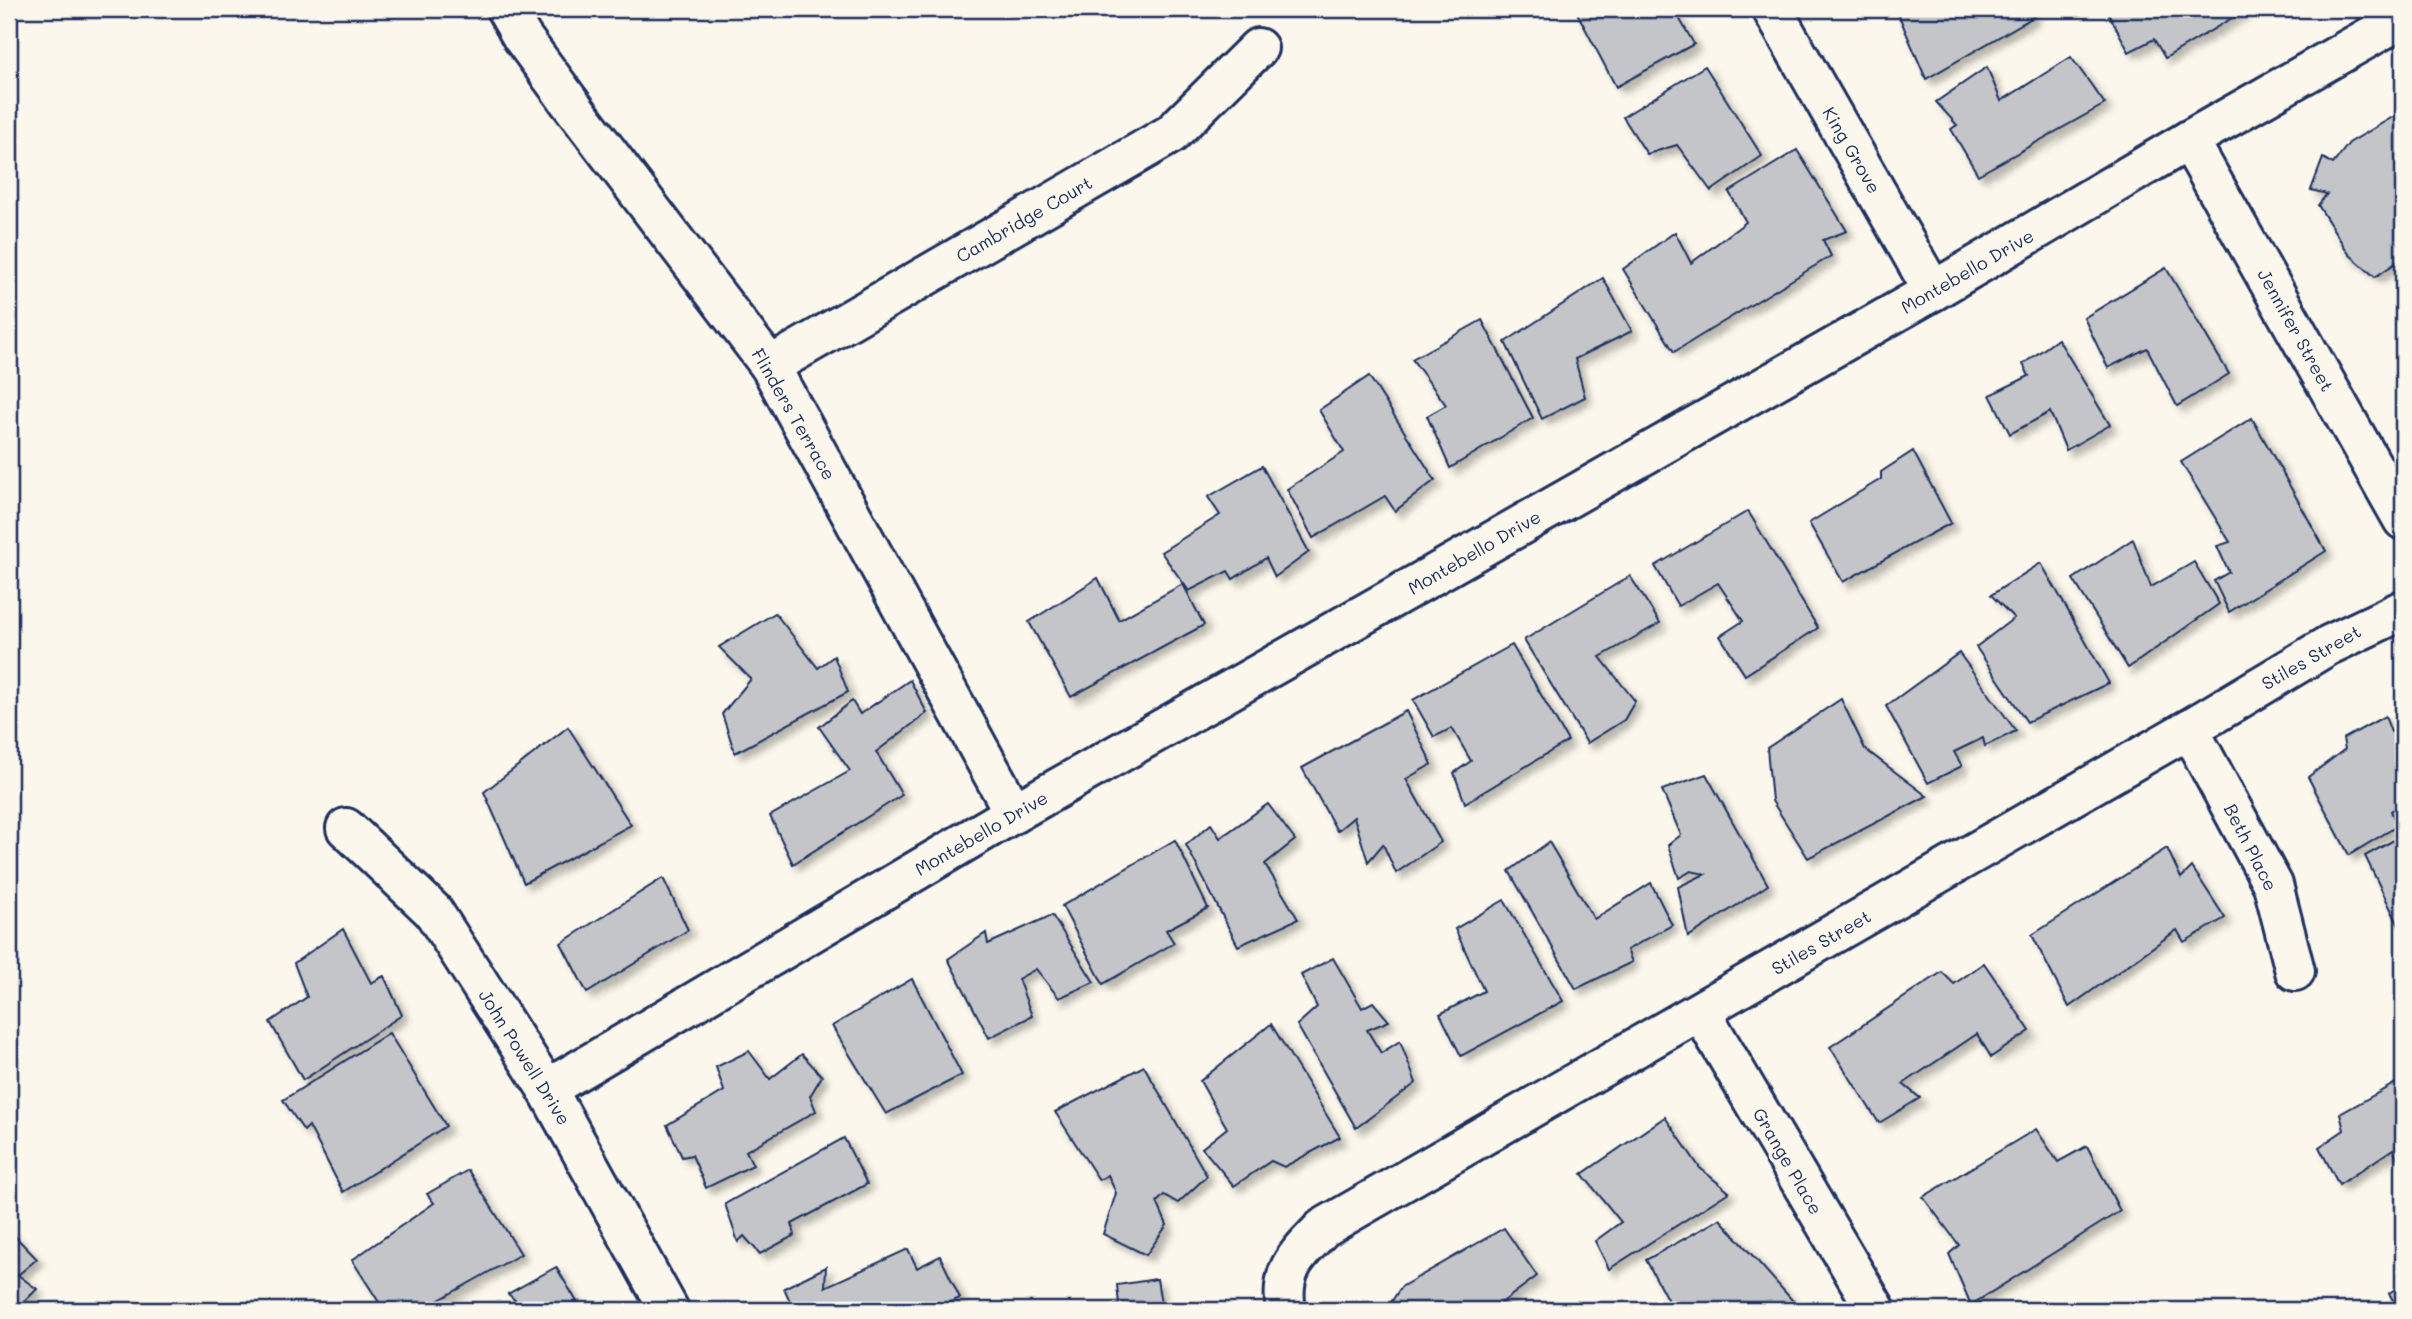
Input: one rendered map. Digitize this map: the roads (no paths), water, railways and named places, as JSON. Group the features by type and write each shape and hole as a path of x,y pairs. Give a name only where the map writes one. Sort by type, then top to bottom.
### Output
{"street":[{"name":"Flinders Terrace","path":"506,9 522,37 568,100 770,366 1014,813"},
{"name":"King Grove","path":"1772,9 1933,291"},
{"name":"Montebello Drive","path":"547,1089 1014,813 1933,291 2403,18"},
{"name":"Cambridge Court","path":"770,366 1171,134 1258,48"},
{"name":"Jennifer Street","path":"2189,140 2403,520"},
{"name":"Stiles Street","path":"1286,1310 1283,1290 1293,1258 1323,1228 1701,1012 2329,645 2403,610"},
{"name":"Beth Place","path":"2189,729 2273,885 2295,971"},
{"name":"John Powell Drive","path":"346,828 433,911 547,1089 669,1310"},
{"name":"Grange Place","path":"1701,1012 1876,1310"}]}
